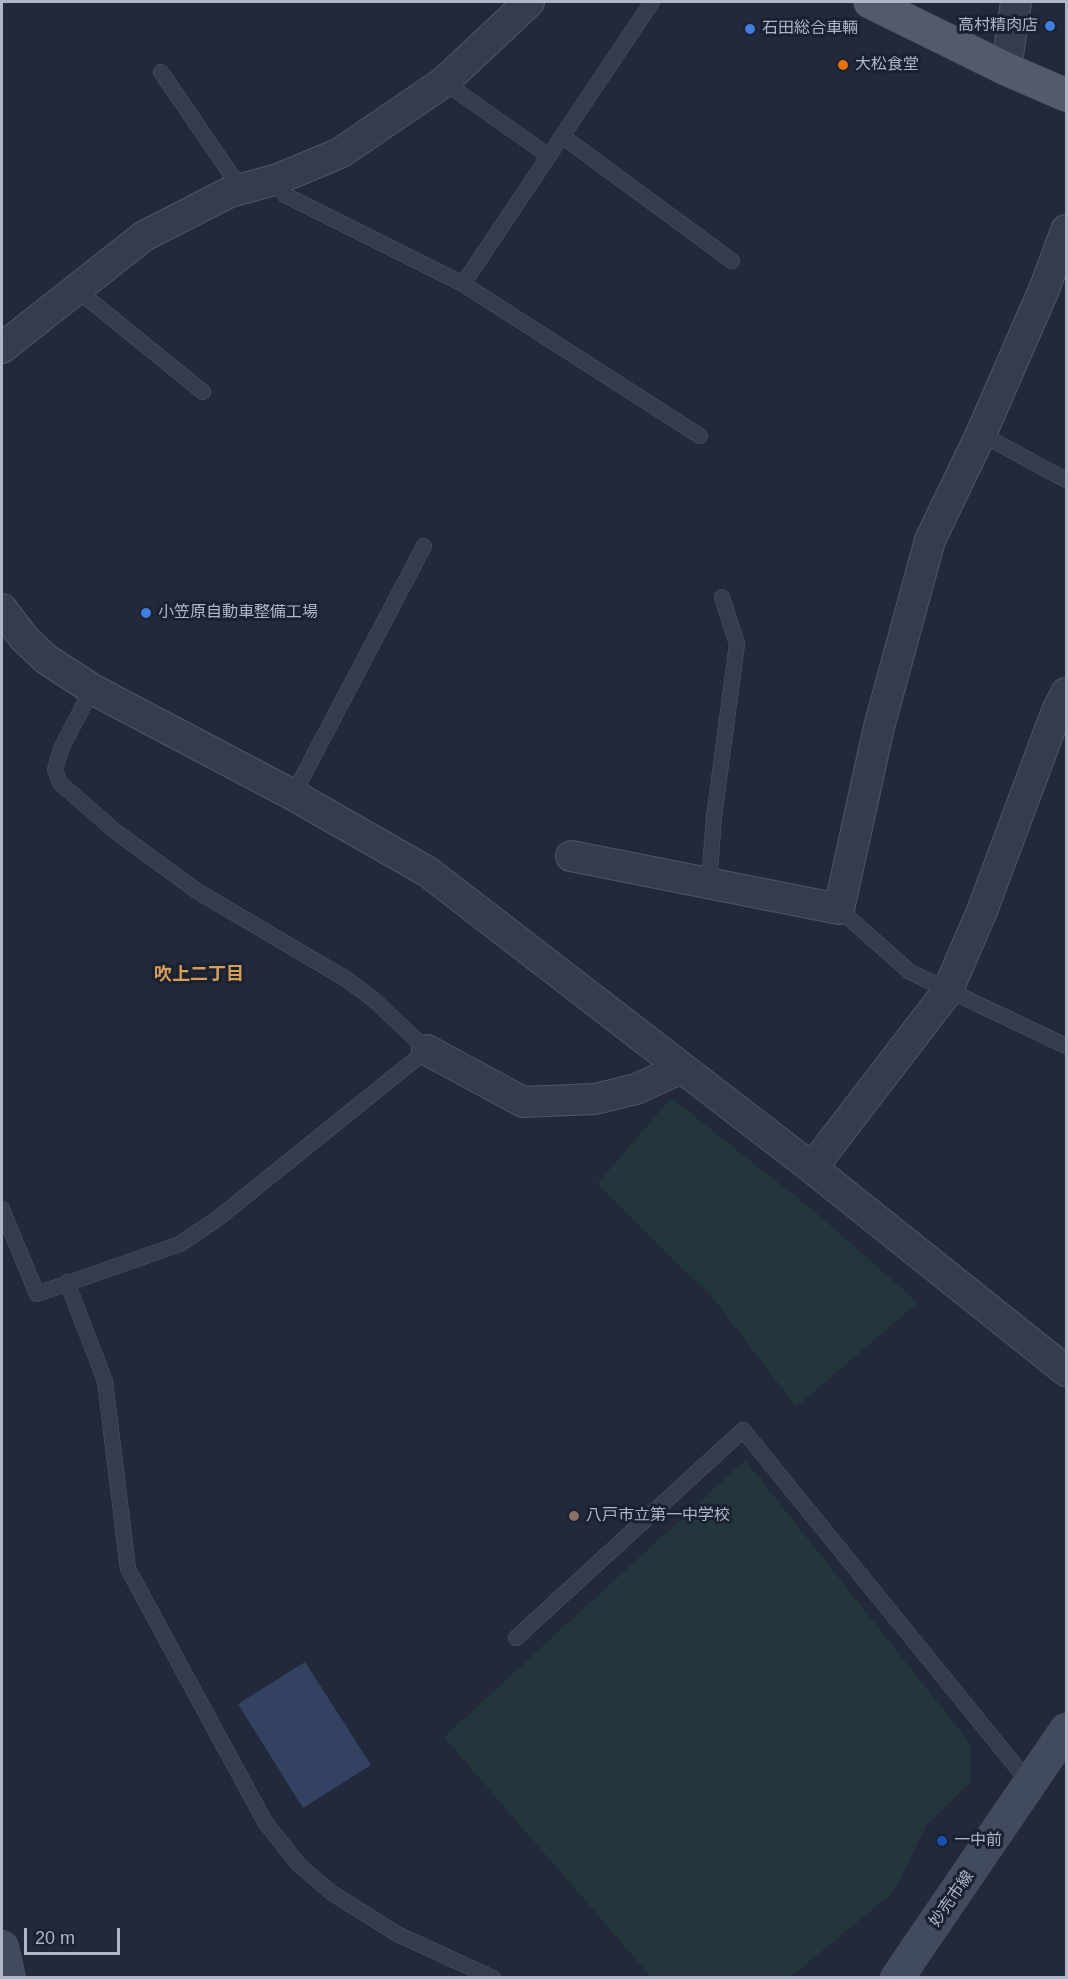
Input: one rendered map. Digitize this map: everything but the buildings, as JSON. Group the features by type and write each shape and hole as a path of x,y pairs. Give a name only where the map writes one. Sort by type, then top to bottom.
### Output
{"main road":[{"path":"870,2 1006,69 1066,95"},
{"name":"妙売市線","path":"897,1977 1031,1785 1066,1730"},
{"path":"2,1947 9,1977"}],"street":[{"path":"2,348 144,236 241,189 278,179 340,153 444,81 529,2"},
{"path":"1006,69 1016,2"},
{"path":"572,856 839,909 879,727 930,540 981,434 1045,287 1066,230"},
{"path":"2,609 24,638 46,659 92,689 293,795 428,872 812,1168 1066,1371"},
{"path":"812,1168 947,992 1063,708"},
{"path":"427,1050 523,1102 595,1099 636,1089 682,1068"}],"lane":[{"path":"463,284 652,2"},
{"path":"161,72 241,189"},
{"path":"444,81 549,156"},
{"path":"562,136 732,261"},
{"path":"278,179 285,195 463,284 700,436"},
{"path":"76,290 203,392"},
{"path":"981,434 1066,480"},
{"path":"293,795 424,546"},
{"path":"709,884 714,817 737,644 722,597"},
{"path":"2,1209 37,1294 180,1244 217,1220 427,1050 373,999 346,979 197,891 115,831 60,783 55,770 61,749 92,689"},
{"path":"839,909 910,972 947,992 1066,1046"},
{"path":"67,1282 105,1381 128,1569 265,1822 299,1865 332,1893 397,1934 493,1977"},
{"path":"516,1638 743,1430 1031,1785"}],"shaded area":[{"path":"671,1098 814,1211 918,1303 796,1407 713,1298 597,1184"},
{"path":"745,1460 970,1743 970,1783 927,1824 893,1893 790,1977 651,1977 444,1737"}],"water":[{"path":"305,1662 371,1765 303,1808 238,1704"}],"place":[{"name":"高村精肉店","path":"1050,26"},
{"name":"石田総合車輛","path":"750,29"},
{"name":"大松食堂","path":"843,65"},
{"name":"小笠原自動車整備工場","path":"146,613"},
{"name":"八戸市立第一中学校","path":"574,1516"},
{"name":"一中前","path":"942,1841"}],"district":[{"name":"吹上二丁目","path":"199,975"}]}
